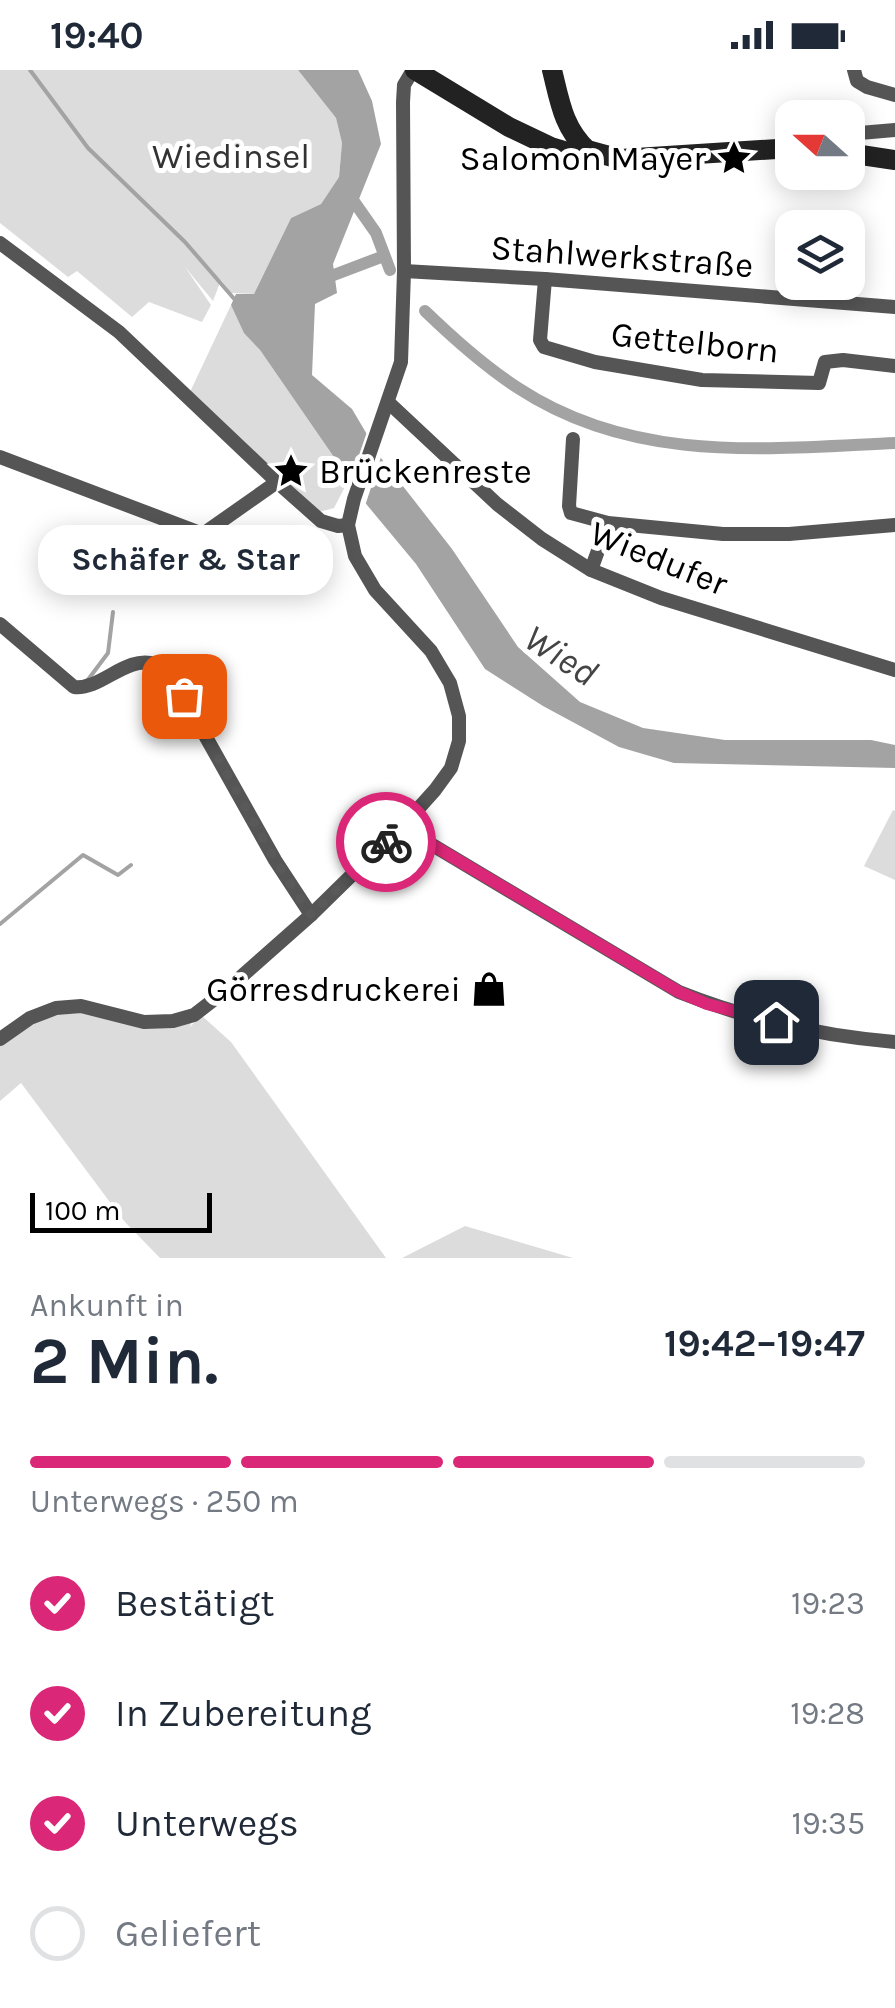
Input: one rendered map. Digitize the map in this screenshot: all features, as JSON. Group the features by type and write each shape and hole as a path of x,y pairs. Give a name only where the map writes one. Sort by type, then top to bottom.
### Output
{"main road":[{"path":"414,70 531,138 570,154 588,150"},
{"path":"552,70 566,123 588,150 620,159 775,149"},
{"path":"865,156 895,160"}],"street":[{"path":"0,1039 30,1018 56,1008 81,1006 144,1022 173,1021 194,1015 311,915 408,820 451,768 459,740 457,704 450,683 430,652 375,590 356,556 348,525 401,362 403,102 404,85 414,70"},
{"path":"854,70 857,81 867,88 895,95"},
{"path":"865,133 895,130"},
{"path":"0,242 118,332 322,520 348,525"},
{"name":"Stahlwerkstraße","path":"404,271 895,307"},
{"name":"Gettelborn","path":"545,279 540,340 544,347 595,362 702,380 819,384 826,362 895,366"},
{"name":"Wiedufer","path":"388,402 497,504 591,570 661,598 895,670"},
{"path":"573,438 571,513 608,523 724,534 789,534 895,526"},
{"path":"0,457 203,534 277,482"},
{"path":"591,570 608,523"},
{"path":"0,624 74,687 84,688 136,664 155,663 170,673 275,860 311,915"},
{"path":"408,820 429,843 679,992 707,1004 799,1028 895,1042"}],"green space":[{"name":"Wiedinsel","path":"0,70 298,70 336,118 342,143 339,177 321,204 291,218 254,294 231,293 221,280 213,301 185,267 211,305 202,322 149,302 132,317 77,271 68,277 0,223"},
{"path":"231,305 245,333 349,479 334,508 319,512 190,392"},
{"path":"895,811 895,880 864,866"},
{"path":"81,1006 144,1022 194,1015 190,1027 201,1015 231,1042 386,1258 160,1258 124,1221 21,1083 0,1101 0,1039 30,1018"},
{"path":"465,1226 573,1258 402,1258"}],"shaded area":[{"path":"298,70 358,70 372,101 381,144 333,264 337,293 315,304 312,375 352,409 381,458 452,549 518,647 580,702 643,728 725,740 871,740 895,745 895,768 674,763 619,747 485,669 416,564 367,505 260,350 244,333 231,305 236,294 254,294 291,218 321,204 339,177 342,143 336,118"}],"pier":[{"path":"369,426 383,451 364,509 348,487"}],"waterway":[{"name":"Wied","path":"30,70 88,148 185,242 236,301"},
{"path":"348,193 376,233 390,270"},
{"path":"318,281 384,256"},
{"path":"425,311 518,388 607,430 701,446 797,448 895,443"},
{"path":"87,681 108,653 113,612"},
{"path":"0,924 83,855 118,875 131,865"}],"way so far":[{"path":"184,696 275,860 311,915 386,842"}],"place":[{"name":"Salomon Mayer","path":"734,158"},
{"name":"Brückenreste","path":"291,471"},
{"name":"Schäfer & Star","path":"184,696"},
{"name":"Görresdruckerei","path":"489,989"}],"route":[{"path":"386,842 408,820 429,843 679,992 707,1004 776,1022"}]}
